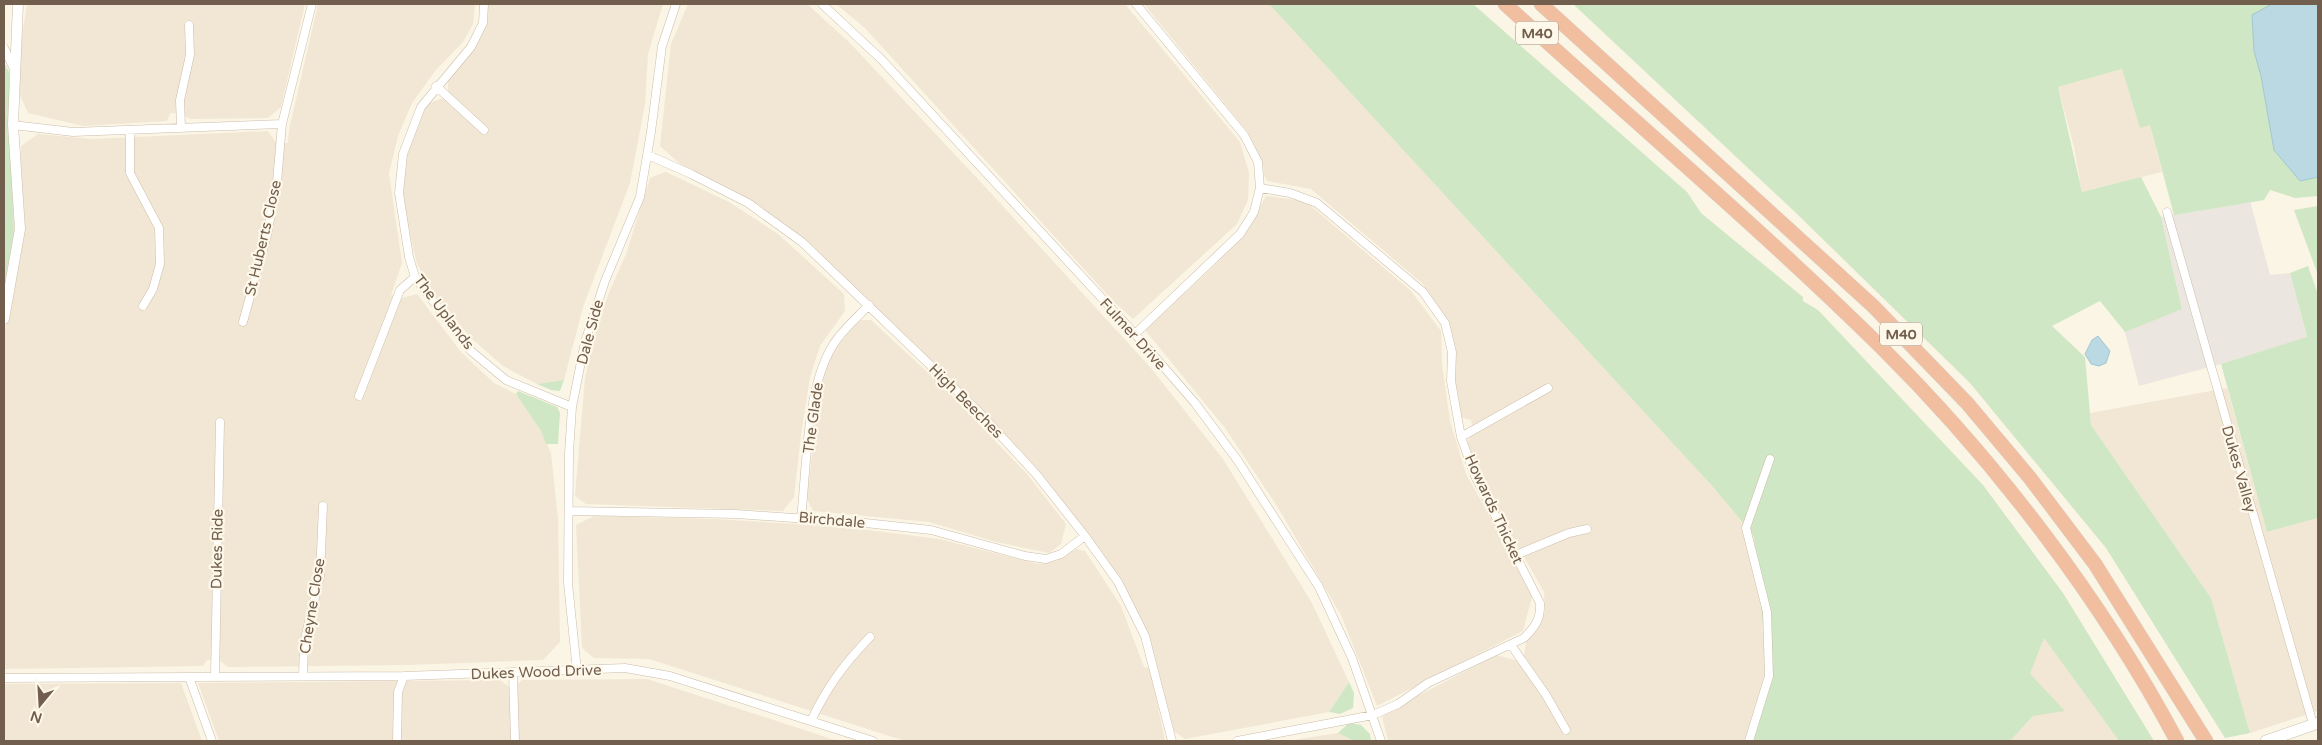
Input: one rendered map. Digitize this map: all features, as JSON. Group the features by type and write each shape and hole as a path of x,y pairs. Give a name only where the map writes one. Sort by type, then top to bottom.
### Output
{"highway":[{"name":"M40","path":"1505,4 1781,252 1882,348 1949,420 2005,485 2064,561 2111,630 2176,738"},
{"name":"M40","path":"1541,4 1873,306 1967,403 2030,478 2095,564 2206,741"}],"main road":[{"path":"2266,741 2315,724"}],"street":[{"path":"4,319 20,229 13,125 18,4"},
{"name":"St Huberts Close","path":"243,322 267,234 277,182 282,124 312,4"},
{"name":"The Uplands","path":"484,4 483,23 471,47 436,86 421,107 403,154 399,193 409,257 415,277 471,351 506,380 572,407"},
{"name":"Dale Side","path":"577,671 568,583 569,453 572,407 585,342 605,281 640,197 648,155 662,46 676,4"},
{"name":"Fulmer Drive","path":"822,4 881,59 1134,334 1194,402 1238,461 1319,587 1352,658 1373,715"},
{"path":"1134,334 1240,234 1254,212 1260,188 1258,162 1244,135 1136,4"},
{"path":"181,127 180,100 190,55 189,25"},
{"path":"4,48 15,71"},
{"path":"436,86 484,130"},
{"path":"13,125 74,132 282,124"},
{"path":"130,130 130,173 159,228 160,264 153,289 143,306"},
{"name":"High Beeches","path":"648,155 748,203 802,242 978,411 1036,474 1085,536 1118,582 1145,636 1172,741"},
{"name":"Howards Thicket","path":"1260,188 1290,193 1318,203 1423,292 1444,323 1452,352 1451,381 1461,437 1475,476 1540,603 1540,615 1535,627 1524,638 1428,683 1398,704 1373,715"},
{"name":"Dukes Valley","path":"2167,212 2315,724"},
{"path":"359,396 400,290 415,277"},
{"name":"The Glade","path":"802,518 815,390 822,367 834,343 869,305"},
{"path":"1461,437 1548,388"},
{"name":"Dukes Ride","path":"215,676 220,422"},
{"path":"1749,741 1770,676 1768,612 1746,528 1770,459"},
{"name":"Cheyne Close","path":"303,676 304,643 320,576 324,506"},
{"name":"Birchdale","path":"569,511 736,514 931,530 1025,556 1046,558 1061,554 1085,536"},
{"path":"1516,555 1570,532 1587,529"},
{"path":"811,721 826,691 845,664 870,637"},
{"path":"1511,645 1546,695 1566,730"},
{"name":"Dukes Wood Drive","path":"4,678 404,676 625,668 670,676 872,741"},
{"path":"513,673 515,741"},
{"path":"397,741 398,692 404,676"},
{"path":"189,677 212,741"},
{"path":"1237,741 1373,715 1381,741"}],"shaded area":[{"path":"27,4 305,4 281,107 268,118 190,119 182,114 170,113 167,121 83,126 28,113 19,93 20,49"},
{"path":"318,4 475,4 473,24 463,42 435,71 412,103 398,136 389,173 402,263 391,295 402,298 417,294 461,352 494,383 516,394 541,431 551,453 558,519 560,642 543,660 408,665 228,667 218,659 207,660 203,666 4,669 4,335 20,240 21,146 38,134 92,139 268,131 275,141 288,143 289,130"},
{"path":"486,4 663,4 648,54 645,104 630,183 583,307 564,380 537,384 503,366 471,338 437,298 417,264 407,221 402,182 409,143 427,104 443,98 448,89 448,76 475,48 487,16"},
{"path":"688,4 807,4 849,42 1150,367 1223,459 1312,603 1349,682 1329,712 1185,739 1174,731 1153,651 1110,572 1053,492 909,341 793,230 742,196 686,169 660,146 671,44"},
{"path":"836,4 1125,4 1240,142 1249,173 1248,200 1237,224 1133,319 1114,302 865,28"},
{"path":"1144,4 1269,4 1713,487 1754,536 1769,687 1753,741 1388,741 1382,717 1391,710 1496,655 1515,660 1524,657 1526,642 1545,612 1544,592 1492,501 1467,443 1473,431 1471,420 1458,417 1448,325 1423,284 1311,189 1267,181 1264,175 1263,164 1247,131"},
{"path":"2122,69 2140,127 2150,125 2162,172 2082,192 2074,147 2058,87"},
{"path":"666,172 729,202 778,234 844,294 845,311 820,346 810,377 794,497 783,511 586,504 575,496 585,378 594,338 608,295 626,254 650,178"},
{"path":"1266,196 1305,201 1411,291 1441,331 1442,364 1450,421 1466,474 1533,593 1523,631 1377,706 1341,615 1277,506 1225,428 1145,330 1215,265 1248,229"},
{"path":"2250,201 2270,275 2290,273 2307,338 2139,386 2125,332 2182,308 2161,217"},
{"path":"858,320 871,320 937,381 1027,474 1066,524 1061,544 1049,553 996,542 929,522 813,511 807,499 820,384 833,352"},
{"path":"2227,388 2267,532 2318,518 2318,711 2250,733 2211,598 2091,425 2090,413"},
{"path":"594,516 714,519 845,527 939,539 1038,564 1053,562 1076,549 1085,551 1121,606 1144,667 1150,668 1165,741 905,741 649,659 594,658 582,648 576,525"},
{"path":"2044,638 2119,741 2010,741 2033,716 2030,674"},
{"path":"647,679 838,741 219,741 198,683 500,680 508,686 517,685 522,680"},
{"path":"181,683 202,741 4,741 4,684"},
{"path":"1338,733 1354,741 1287,741"}],"green space":[{"path":"1269,4 1473,4 1687,192 1701,213 1803,297 1803,301 1818,310 1983,485 2063,593 2154,741 2119,741 2044,638 2030,674 2065,711 2033,716 2010,741 1753,741 1769,687 1754,536 1713,487"},
{"path":"1573,4 2318,4 2318,196 2295,198 2270,190 2264,200 2174,215 2150,125 2140,128 2122,69 2058,87 2082,192 2141,177 2161,217 2182,309 2125,332 2100,301 2052,326 2085,357 2091,425 2211,598 2250,733 2225,738 2106,548 1970,383 1795,212"},
{"path":"4,62 9,72 14,233 4,287"},
{"path":"2318,206 2318,275 2294,210"},
{"path":"2308,266 2318,294 2318,518 2267,532 2221,364 2307,337 2290,273"},
{"path":"564,380 560,391 551,390 537,384"},
{"path":"518,391 557,407 560,413 558,444 546,444 541,431 516,394"},
{"path":"1349,682 1354,693 1353,708 1340,714 1329,712"},
{"path":"1349,723 1361,725 1370,734 1371,741 1354,741 1338,733"}],"water":[{"path":"2272,4 2318,4 2318,177 2300,181 2274,150 2261,76 2254,51 2252,15"},
{"path":"2098,336 2110,351 2106,363 2099,366 2091,364 2085,354 2092,340"}]}
